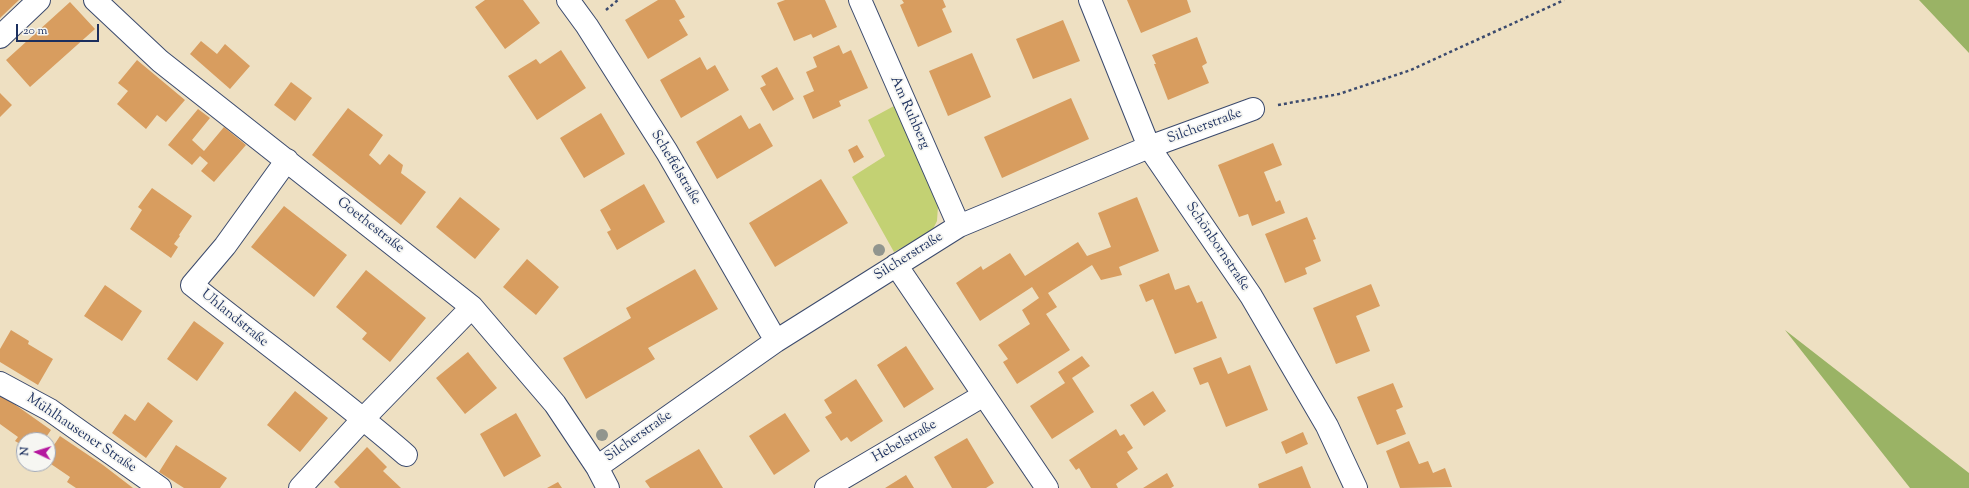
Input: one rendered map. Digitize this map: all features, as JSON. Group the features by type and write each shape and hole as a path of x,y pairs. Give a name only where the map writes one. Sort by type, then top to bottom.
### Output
{"street":[{"path":"0,37 39,0"},
{"name":"Goethestraße","path":"95,0 160,61 472,307 555,404 597,467 608,488"},
{"name":"Scheffelstraße","path":"568,0 587,26 667,152 776,341"},
{"name":"Am Ruhberg","path":"860,0 959,226"},
{"name":"Schönbornstraße","path":"1090,0 1149,148 1250,296 1327,426 1356,488"},
{"name":"Silcherstraße","path":"597,467 776,341 959,226 1149,148 1254,109"},
{"name":"Uhlandstraße","path":"287,160 225,246 192,285 272,349 364,418 406,455"},
{"path":"896,265 1047,488"},
{"path":"300,488 364,418 472,307"},
{"name":"Mühlhausener Straße","path":"0,383 50,410 160,488"},
{"name":"Hebelstraße","path":"826,488 984,395"}],"path":[{"path":"1254,109 1339,94 1411,70 1564,0"}],"green space":[{"path":"1919,0 1969,0 1969,53"},
{"path":"894,106 938,206 937,221 932,231 894,252 852,177 885,156 868,120"},
{"path":"1785,330 1969,473 1969,488 1910,488"}],"building":[{"path":"0,0 19,0 0,18"},
{"path":"485,0 523,0 540,23 505,49 475,7"},
{"path":"658,0 675,0 685,17 679,20 688,35 648,59 625,20"},
{"path":"785,0 825,0 837,27 813,38 811,34 794,41 777,3"},
{"path":"902,0 943,0 946,7 942,9 952,32 918,47 900,5 904,3"},
{"path":"1127,0 1187,0 1191,12 1141,33"},
{"path":"70,2 95,29 30,87 6,60"},
{"path":"1063,20 1080,61 1033,79 1016,39"},
{"path":"1197,37 1207,63 1202,66 1209,83 1168,100 1152,55"},
{"path":"201,41 217,54 225,44 250,66 230,89 190,54"},
{"path":"839,45 843,54 851,50 868,88 839,101 841,106 813,119 803,96 814,91 806,72 817,67 813,57"},
{"path":"561,50 586,88 537,120 508,76 536,59 540,64"},
{"path":"972,53 991,97 948,116 929,71"},
{"path":"700,57 707,70 715,65 729,90 681,118 660,80"},
{"path":"137,60 185,100 166,122 157,115 146,129 117,104 128,91 118,83"},
{"path":"777,67 794,99 773,111 760,88 766,85 761,76"},
{"path":"291,82 312,98 295,121 274,105"},
{"path":"0,93 12,105 0,117"},
{"path":"1071,98 1089,139 1002,178 984,137"},
{"path":"348,108 383,135 369,155 380,165 389,154 403,165 401,173 426,192 401,225 312,155"},
{"path":"198,109 210,118 192,140 204,151 224,127 246,145 214,182 201,171 208,163 200,156 192,165 168,145"},
{"path":"601,113 625,154 584,178 560,138"},
{"path":"741,115 749,129 760,123 773,146 717,179 696,142"},
{"path":"1273,143 1282,165 1264,172 1276,202 1280,200 1285,213 1252,226 1248,214 1239,217 1218,165"},
{"path":"857,145 864,157 854,163 848,150"},
{"path":"821,179 848,223 775,267 749,223"},
{"path":"644,184 665,222 617,250 607,232 611,230 600,210"},
{"path":"152,188 192,216 174,244 178,247 171,258 130,229 142,210 138,207"},
{"path":"460,197 500,229 475,259 436,227"},
{"path":"1137,197 1159,251 1119,267 1122,275 1101,280 1092,265 1048,293 1057,307 1046,314 1070,350 1017,384 1003,362 1008,359 998,345 1030,324 1022,310 1039,298 1032,287 980,321 956,283 981,266 983,270 1010,253 1025,276 1078,242 1087,256 1111,247 1098,213"},
{"path":"284,206 347,255 314,297 251,247"},
{"path":"1307,217 1316,239 1313,240 1321,261 1305,268 1307,274 1285,283 1265,234"},
{"path":"527,259 559,287 536,315 503,287"},
{"path":"695,269 718,309 648,348 655,359 586,399 563,358 631,318 626,308"},
{"path":"366,270 426,318 390,362 362,339 367,333 336,307"},
{"path":"1169,273 1175,290 1189,285 1197,303 1202,301 1217,338 1175,354 1153,299 1146,302 1139,285"},
{"path":"1371,284 1380,306 1356,316 1370,351 1336,364 1313,308"},
{"path":"105,285 142,311 122,341 84,316"},
{"path":"194,321 224,343 197,381 167,359"},
{"path":"11,330 29,341 28,344 53,359 38,385 0,362 0,349"},
{"path":"906,346 934,389 904,408 877,365"},
{"path":"468,352 497,388 465,414 436,378"},
{"path":"1082,356 1090,366 1072,378 1094,412 1052,439 1030,406 1065,383 1058,372"},
{"path":"1221,357 1228,374 1250,365 1268,410 1226,427 1208,382 1200,385 1193,368"},
{"path":"856,379 883,421 851,442 847,437 841,441 825,417 832,413 824,400"},
{"path":"1393,383 1403,407 1396,410 1406,434 1377,445 1357,397"},
{"path":"295,391 328,418 300,452 267,425"},
{"path":"1153,391 1166,411 1144,426 1130,405"},
{"path":"0,394 51,430 50,432 16,432 16,436 0,424"},
{"path":"148,402 173,421 146,458 112,433 125,414 135,421"},
{"path":"516,413 541,456 504,477 480,434"},
{"path":"785,413 810,451 774,475 749,436"},
{"path":"1116,429 1120,436 1124,434 1133,448 1127,452 1138,469 1116,484 1118,488 1091,488 1079,468 1076,470 1069,460"},
{"path":"1303,432 1308,444 1286,454 1281,442"},
{"path":"60,436 103,465 133,488 76,488 67,482 70,477 56,467 56,442"},
{"path":"967,438 994,483 986,488 952,488 934,457"},
{"path":"1409,441 1419,464 1428,461 1433,473 1445,468 1452,487 1400,488 1386,451"},
{"path":"176,445 227,478 220,488 184,488 159,472"},
{"path":"367,447 387,467 383,471 401,488 340,488 334,482"},
{"path":"699,449 723,488 650,488 645,481"},
{"path":"1302,466 1311,488 1259,488 1258,484"},
{"path":"1167,473 1174,486 1171,488 1143,488"},
{"path":"906,475 914,488 885,488"},
{"path":"558,482 562,488 547,488"}]}
